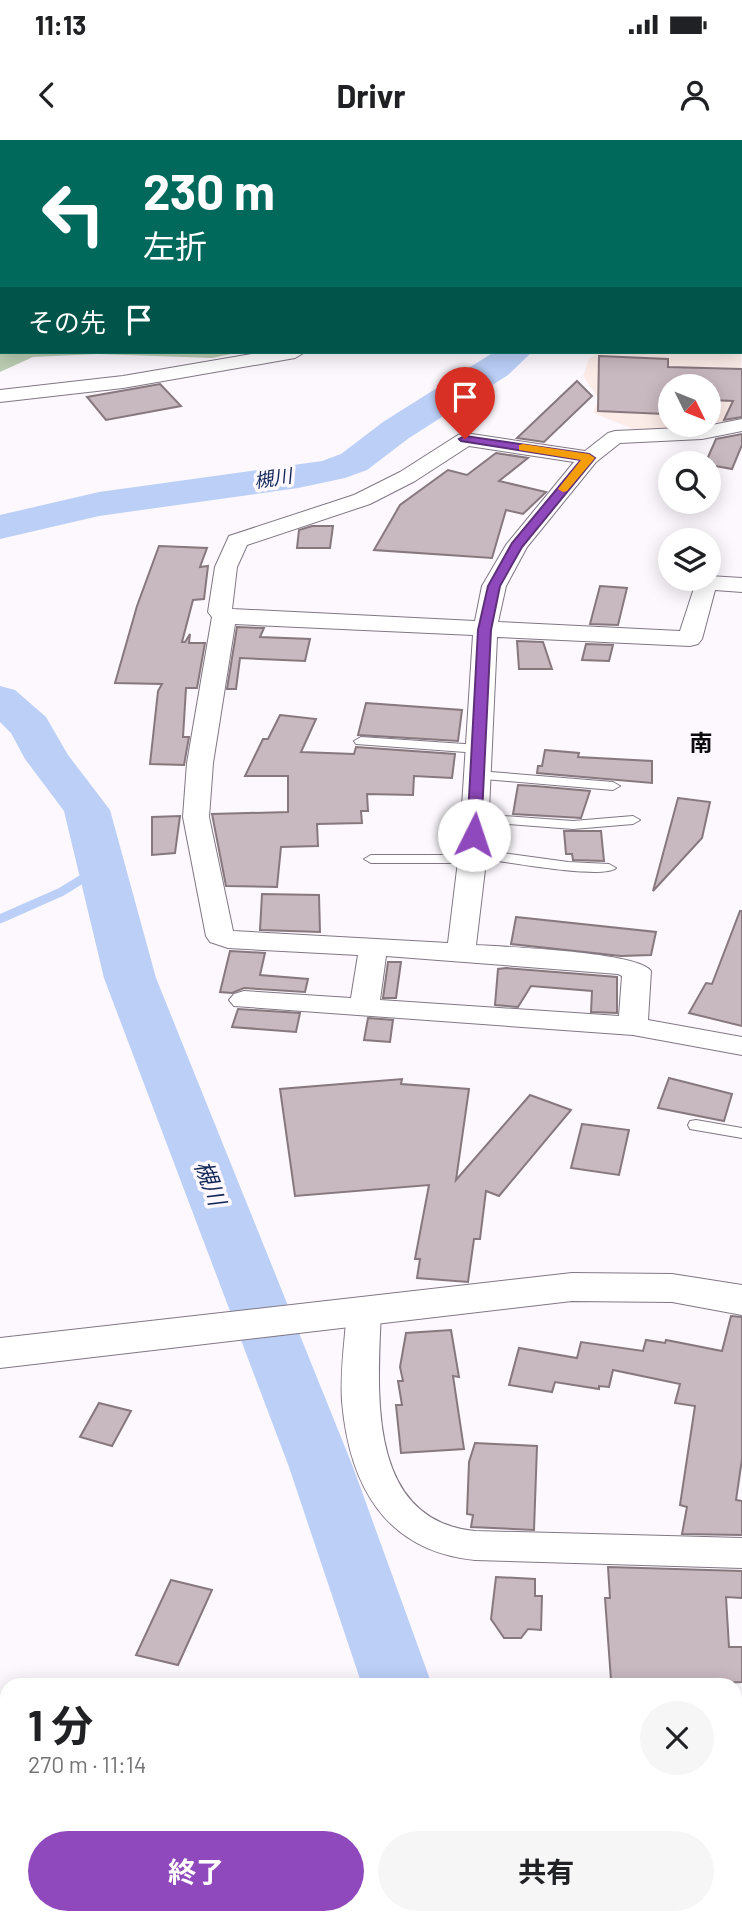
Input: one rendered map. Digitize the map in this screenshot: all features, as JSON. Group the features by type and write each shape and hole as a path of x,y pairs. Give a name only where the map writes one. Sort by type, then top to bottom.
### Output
{"street":[{"path":"0,396 123,382 284,354"},
{"path":"461,952 475,818 485,630 494,586 517,545 589,458 615,437 702,433 742,425"},
{"path":"589,458 465,439 387,488 346,506 259,531 237,541 226,567 220,612 224,616 690,639 706,583 742,585"},
{"path":"224,616 200,763 196,817 220,936 228,939 461,952 621,966 636,971 633,1026"},
{"path":"364,1007 373,948"},
{"path":"244,1000 633,1026 742,1046"},
{"path":"0,1353 572,1287 672,1289 742,1300"},
{"path":"348,1311 369,1452 390,1499 420,1530 443,1541 742,1553"}],"lane":[{"path":"361,741 613,786"},
{"path":"475,818 573,825 633,820"},
{"path":"371,859 472,856 609,868"},
{"path":"696,1125 742,1133"}],"shaded area":[{"path":"596,354 741,354 742,419 721,422 721,374 658,374 658,430 636,430 593,413 599,399 583,376 589,359"}],"green space":[{"path":"0,354 98,354 33,357 0,372"},
{"path":"98,354 231,354 212,358"}],"building":[{"path":"599,356 668,359 668,367 742,369 742,417 724,420 733,401 721,400 721,374 658,374 658,414 598,411"},
{"path":"577,381 592,396 544,442 517,438"},
{"path":"160,384 181,406 106,420 87,397"},
{"path":"742,434 742,445 732,469 721,467 721,451 711,451 716,439"},
{"path":"496,453 528,458 499,481 546,492 523,514 506,510 492,558 374,550 400,505 448,470 467,475"},
{"path":"312,526 333,526 330,548 297,548 299,530"},
{"path":"159,546 207,548 200,567 208,566 204,599 193,600 182,642 185,642 190,634 189,643 205,643 197,688 186,688 183,737 189,737 184,765 150,764 158,691 162,684 115,683 137,606"},
{"path":"600,586 627,588 618,625 590,624"},
{"path":"237,627 264,628 260,637 310,639 305,661 240,658 236,689 227,689"},
{"path":"517,641 543,642 552,669 519,669"},
{"path":"586,644 613,645 609,661 582,660"},
{"path":"366,703 462,710 458,741 358,735"},
{"path":"280,715 316,719 301,752 354,754 356,747 455,754 452,778 414,776 413,795 367,794 368,811 361,811 362,823 317,824 318,846 281,847 277,887 226,886 212,814 288,812 288,776 245,776 263,739 268,739"},
{"path":"545,750 579,753 578,757 652,761 652,783 537,773 538,766 542,766"},
{"path":"518,785 590,791 581,818 513,814"},
{"path":"678,798 710,802 702,838 653,891"},
{"path":"180,816 175,853 152,855 152,817"},
{"path":"564,831 601,831 604,861 573,860 572,854 566,854"},
{"path":"262,894 319,895 320,932 260,930"},
{"path":"740,911 742,1026 689,1013 706,983 712,984"},
{"path":"516,917 656,932 651,955 621,956 511,944"},
{"path":"230,951 265,953 260,975 308,979 305,992 244,988 232,993 220,992"},
{"path":"388,962 401,962 396,998 383,998"},
{"path":"498,969 617,977 617,1013 591,1012 592,991 531,986 518,1007 495,1005"},
{"path":"238,1009 300,1013 296,1032 232,1027"},
{"path":"368,1018 393,1020 390,1042 364,1040"},
{"path":"669,1078 732,1094 724,1121 658,1108"},
{"path":"402,1079 401,1084 469,1089 456,1180 530,1095 571,1110 499,1196 486,1191 480,1239 474,1239 468,1282 417,1278 420,1259 415,1259 429,1185 295,1196 280,1089"},
{"path":"582,1124 629,1130 619,1175 571,1168"},
{"path":"731,1316 742,1317 742,1459 736,1500 742,1501 742,1535 682,1534 687,1507 680,1505 695,1406 675,1403 680,1384 613,1370 609,1387 599,1386 599,1389 555,1382 552,1392 509,1385 519,1348 577,1358 581,1342 643,1351 646,1340 665,1343 666,1340 722,1351"},
{"path":"451,1330 459,1377 453,1376 464,1449 401,1453 396,1405 402,1405 398,1381 403,1381 400,1367 406,1333"},
{"path":"99,1403 131,1411 112,1446 80,1437"},
{"path":"475,1443 537,1446 534,1530 471,1527 473,1515 467,1514 469,1462"},
{"path":"608,1567 742,1571 742,1598 726,1597 729,1647 742,1647 742,1678 611,1678 605,1598 610,1598"},
{"path":"496,1577 535,1579 535,1596 542,1596 541,1630 528,1629 521,1638 504,1638 491,1619"},
{"path":"171,1580 212,1590 178,1665 136,1655"}],"waterway":[{"name":"槻川","path":"0,527 99,504 332,470 354,462 396,430 496,368 513,354"},
{"name":"槻川","path":"0,699 30,726 48,759 87,810 130,978 321,1467 395,1678"},
{"path":"0,919 61,892 100,868"}],"slow traffic":[{"path":"523,447 589,458 563,489"}],"district":[{"name":"南","path":"701,743"}],"route":[{"path":"465,439 589,458 517,545 494,586 485,630 474,835"}]}
